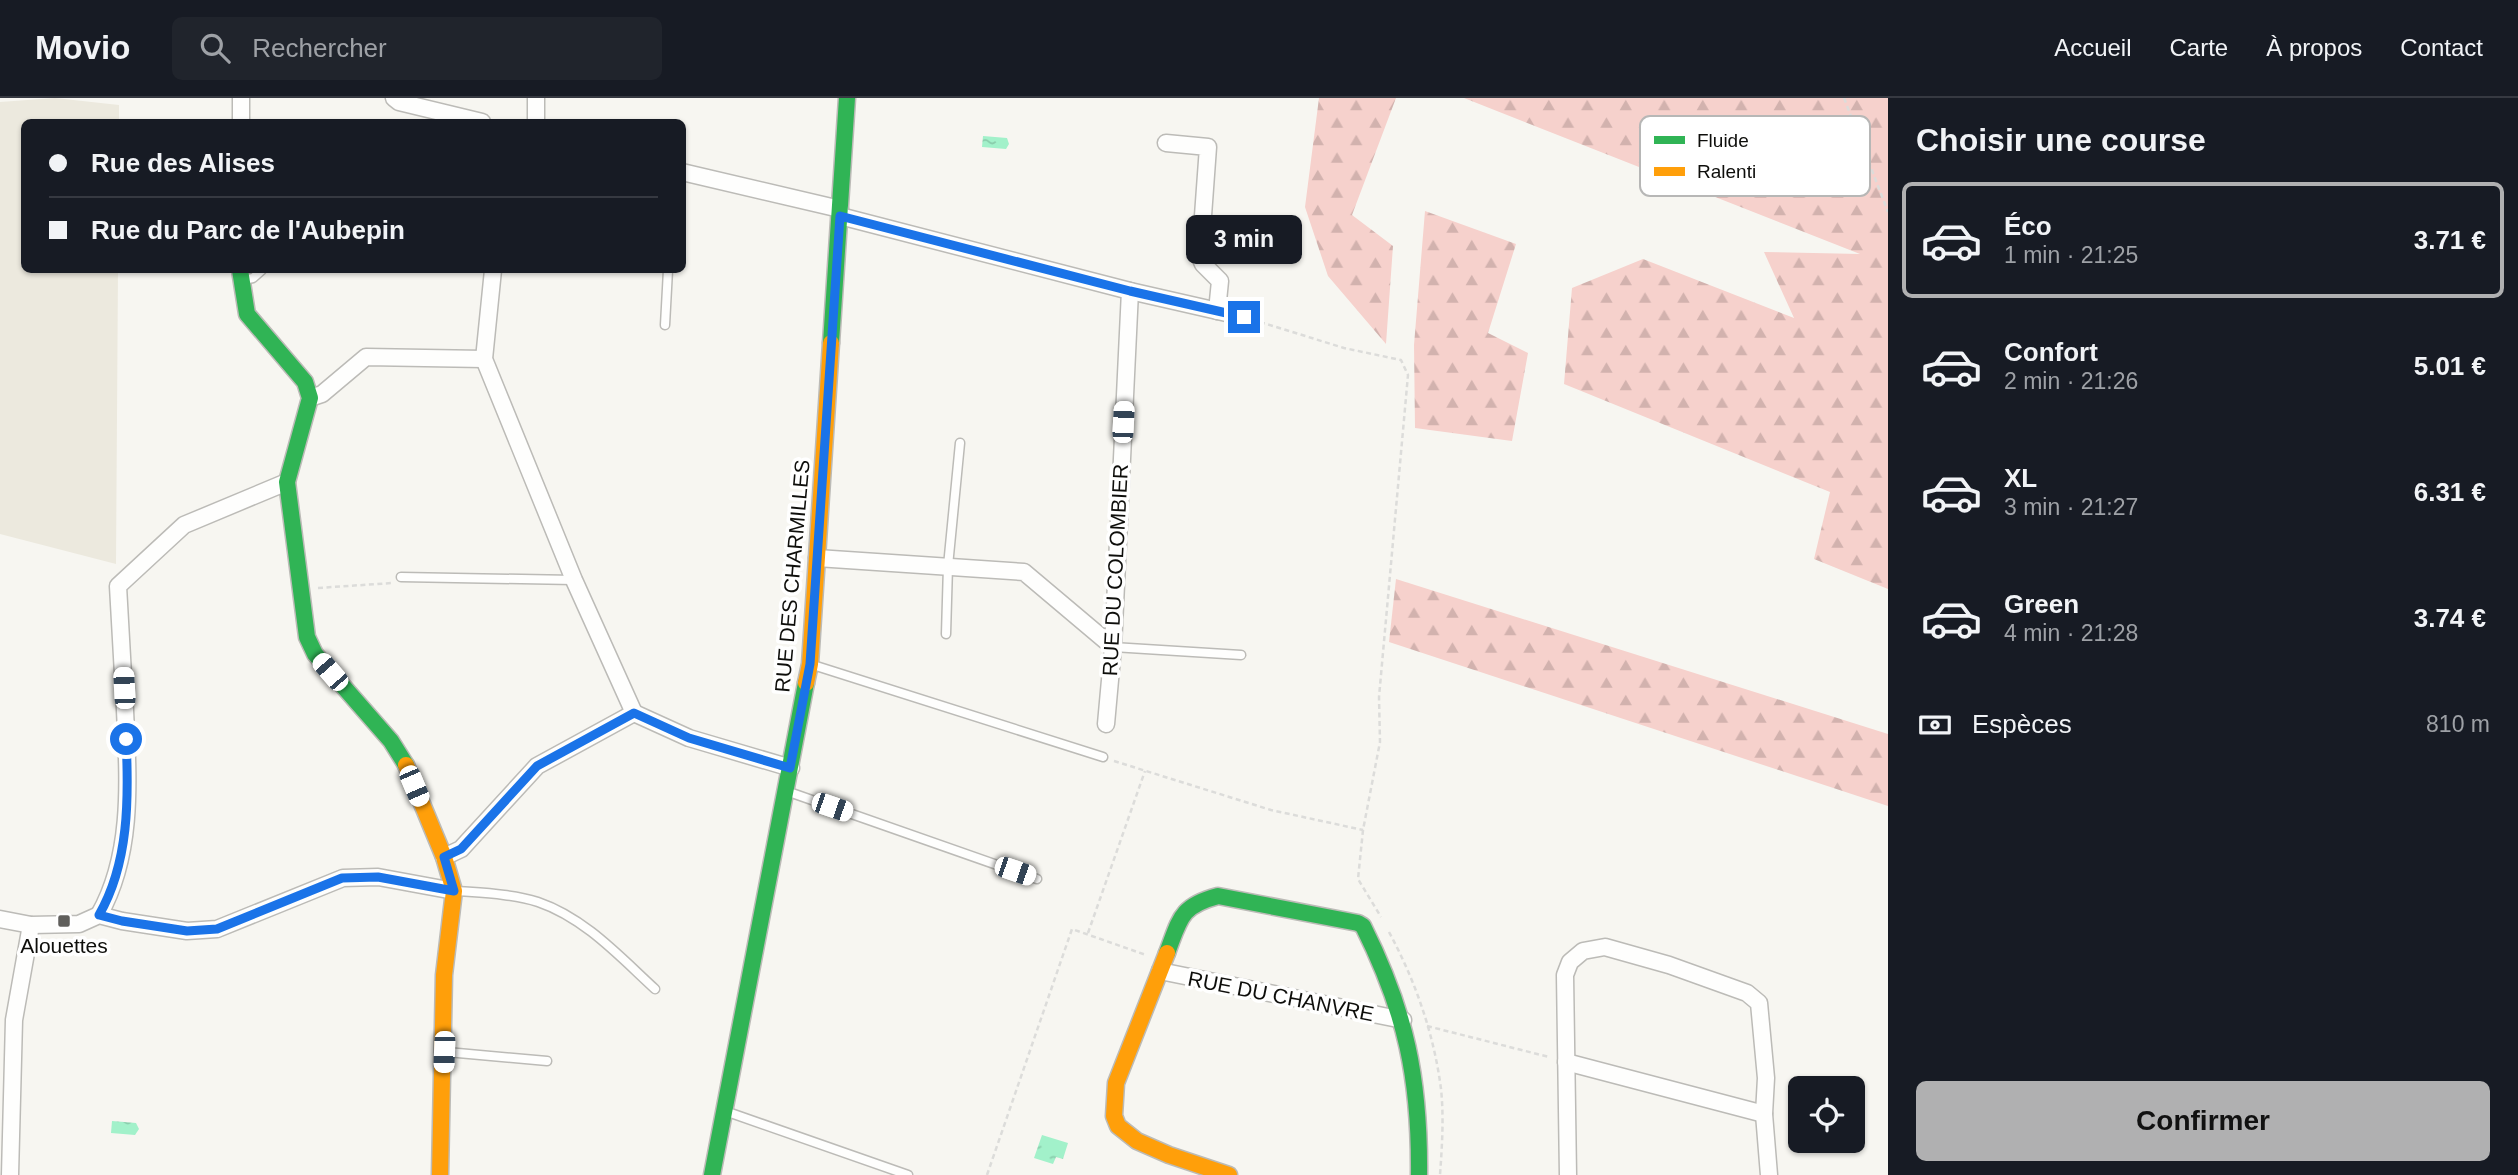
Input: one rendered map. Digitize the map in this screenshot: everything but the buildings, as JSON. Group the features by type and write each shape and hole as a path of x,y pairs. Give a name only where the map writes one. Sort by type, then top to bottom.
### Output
{"street":[{"path":"241,98 241,119"},
{"path":"394,98 399,102 470,119"},
{"path":"536,98 536,119"},
{"name":"RUE DES CHARMILLES","path":"712,1175 810,664 848,98"},
{"path":"1166,143 1208,147 1199,257 1220,281 1217,311"},
{"path":"686,173 1130,291 1244,317"},
{"path":"493,273 484,359 574,580 634,713 689,738 790,768"},
{"path":"240,275 247,314 305,382 310,398 287,482 307,636 315,654 391,741 405,762 444,857 454,891 444,975 440,1175"},
{"name":"RUE DU COLOMBIER","path":"1106,724 1113,647 1130,291"},
{"path":"310,398 323,394 366,357 484,359"},
{"path":"0,919 31,925 79,924 99,915 112,892 123,841 129,790 118,586 184,525 287,482"},
{"path":"817,558 1024,572 1113,647"},
{"path":"444,857 461,849 537,766 634,713"},
{"path":"99,915 187,931 217,929 342,878 378,877 454,891"},
{"path":"1229,1175 1140,1143 1119,1128 1112,1112 1116,1083 1183,912 1202,900 1218,896 1363,926 1384,966 1403,1020 1415,1071 1420,1132 1419,1175"},
{"path":"10,1175 14,1020 31,925"},
{"path":"1568,1175 1565,975 1570,962 1583,951 1605,947 1669,965 1747,993 1759,1003 1766,1078 1764,1114 1769,1175"},
{"name":"RUE DU CHANVRE","path":"1162,966 1403,1020"},
{"path":"1566,1062 1764,1114"}],"lane":[{"path":"240,275 253,278 259,273"},
{"path":"665,324 668,273"},
{"path":"946,634 948,566 960,443"},
{"path":"401,578 574,580"},
{"path":"1113,647 1241,655"},
{"path":"810,664 1103,757"},
{"path":"786,791 1037,879"},
{"path":"454,891 538,902 585,926 655,989"},
{"path":"444,1052 547,1061"},
{"path":"725,1111 908,1175"}],"path":[{"path":"1844,98 1851,116"},
{"path":"1870,165 1888,212"},
{"path":"1103,757 1271,810 1363,830 1380,742 1380,683 1408,375 1401,360 1344,348 1244,317"},
{"path":"299,589 394,583 401,578"},
{"path":"1088,934 1145,771"},
{"path":"987,1175 1072,929 1162,966"},
{"path":"1403,1020 1566,1062"}],"shaded area":[{"path":"55,98 119,105 119,119 21,119 21,273 118,273 116,564 0,534 0,102"}],"green space":[{"path":"1319,98 1396,98 1352,215 1393,246 1386,344 1328,276 1305,207"},
{"path":"1464,98 1888,98 1888,589 1814,559 1830,492 1564,384 1572,288 1643,259 1794,318 1764,252 1860,254 1713,196 1870,196 1870,116 1640,116 1640,167"},
{"path":"1425,211 1516,244 1488,333 1528,353 1512,441 1415,428 1414,345"},
{"path":"1396,579 1888,734 1888,806 1389,642"}],"water":[{"path":"983,136 1007,138 1009,144 1006,149 982,147"},
{"path":"112,1121 136,1123 139,1129 135,1135 111,1133"},
{"path":"1042,1135 1068,1143 1063,1159 1056,1157 1053,1164 1034,1158"}],"traffic: fast":[{"path":"831,343 847,98"},
{"path":"240,273 247,314 305,382 310,398 287,482 307,637 315,654 391,741 406,765"},
{"path":"712,1175 806,683"},
{"path":"1167,953 1175,931 1189,909 1218,896 1363,926 1390,988 1408,1047 1417,1108 1419,1175"}],"traffic: slow":[{"path":"806,683 810,664 831,343"},
{"path":"406,765 444,857 454,891 444,975 440,1175"},
{"path":"1167,953 1116,1083 1114,1116 1118,1126 1137,1141 1229,1175"}],"place":[{"name":"Alouettes","path":"64,921"}],"route":[{"path":"126,739 129,790 123,841 112,892 99,915 187,931 217,929 342,878 378,877 454,891 444,857 461,849 537,766 634,713 689,738 790,768 810,664 840,216 1130,291 1244,317"}]}
